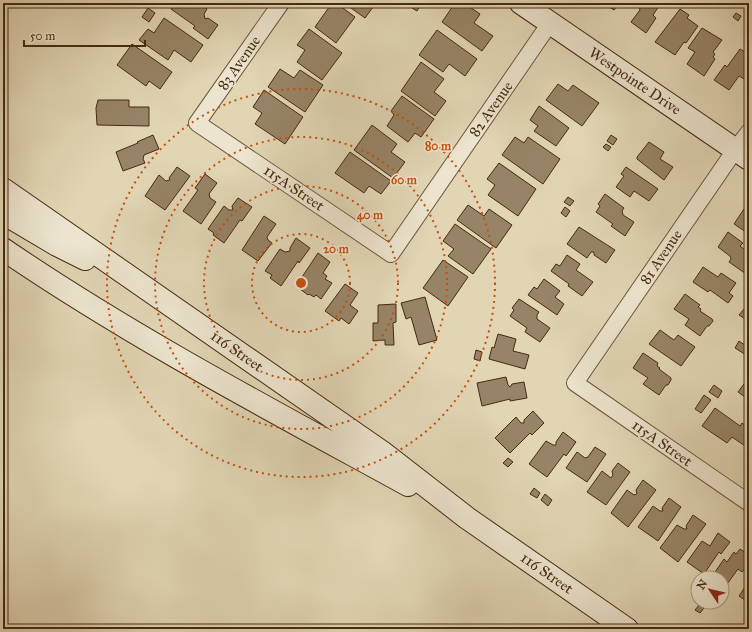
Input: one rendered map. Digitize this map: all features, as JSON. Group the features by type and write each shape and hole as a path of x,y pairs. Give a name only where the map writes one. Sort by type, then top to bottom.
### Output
{"main road":[{"name":"Westpointe Drive","path":"521,3 742,154"},
{"name":"116 Street","path":"3,189 382,452 467,518 627,629"},
{"path":"3,213 57,245 149,290"},
{"name":"116 Street","path":"3,249 49,280 204,373 467,518"}],"street":[{"name":"83 Avenue","path":"197,123 281,3"},
{"name":"82 Avenue","path":"391,254 550,23"},
{"name":"115A Street","path":"197,123 391,254"},
{"name":"81 Avenue","path":"575,383 742,154 749,132"},
{"name":"115A Street","path":"575,383 749,503"}],"building":[{"path":"175,3 199,3 207,9 204,14 205,19 208,18 218,25 208,39 193,28 195,26 171,9"},
{"path":"332,3 336,3 355,17 336,43 315,27"},
{"path":"344,3 376,3 365,18"},
{"path":"415,3 420,6 417,11 412,8"},
{"path":"455,3 464,3 480,14 474,23 493,36 482,51 442,22"},
{"path":"603,3 619,3 614,10"},
{"path":"638,3 661,3 653,15 656,18 646,33 631,22 640,10 639,6 637,5"},
{"path":"738,3 749,3 749,12"},
{"path":"148,8 155,13 149,22 142,17"},
{"path":"680,9 689,15 687,18 698,26 675,55 655,42"},
{"path":"736,13 741,16 738,21 733,17"},
{"path":"164,18 203,45 191,62 174,50 168,60 139,40 148,29 154,33"},
{"path":"702,28 722,40 713,52 715,54 713,57 715,59 704,76 687,64 695,52 688,48"},
{"path":"309,29 342,53 322,80 297,62 305,50 297,45"},
{"path":"437,30 477,59 465,76 449,64 443,72 419,55"},
{"path":"132,44 172,72 160,89 149,81 146,86 117,65"},
{"path":"740,49 748,54 745,58 749,61 749,72 744,79 739,76 729,90 714,80 725,65 727,67"},
{"path":"421,62 444,79 434,92 446,101 435,116 401,91"},
{"path":"280,69 294,78 300,70 323,85 305,112 268,87"},
{"path":"558,84 568,91 573,85 599,103 582,126 546,100"},
{"path":"264,90 303,117 285,144 255,124 262,113 253,107"},
{"path":"402,96 434,119 421,137 415,133 408,142 387,126 394,115 391,111"},
{"path":"98,100 129,100 129,107 149,107 149,126 97,125 96,108"},
{"path":"539,106 569,128 556,146 534,131 538,126 530,120"},
{"path":"372,125 397,144 391,152 405,162 393,178 354,150"},
{"path":"153,135 159,149 144,155 143,159 145,163 123,171 116,152"},
{"path":"611,135 617,139 613,145 607,141"},
{"path":"515,137 524,143 528,137 560,159 543,184 502,155"},
{"path":"649,142 664,152 660,159 673,167 664,180 637,159"},
{"path":"606,144 611,147 608,151 603,147"},
{"path":"350,152 391,181 381,194 369,186 364,193 335,173"},
{"path":"499,163 536,189 518,216 488,195 495,185 487,179"},
{"path":"177,167 190,176 165,210 145,196 159,175 166,181 170,180 169,178"},
{"path":"626,167 658,189 649,201 634,191 630,197 616,187 624,176 621,174"},
{"path":"205,174 217,183 209,194 210,198 216,202 201,224 183,211 198,190 195,188"},
{"path":"605,194 624,208 622,211 623,215 634,222 625,236 611,226 613,224 596,212 600,206 598,204"},
{"path":"568,197 574,201 570,206 564,202"},
{"path":"238,198 252,207 242,221 240,220 224,243 213,235 214,233 208,229 224,206 229,210 233,210 232,206"},
{"path":"468,205 484,216 489,209 512,225 496,248 457,220"},
{"path":"565,207 570,211 566,217 561,213"},
{"path":"744,209 749,213 749,234 734,224"},
{"path":"264,216 276,224 267,237 272,243 258,261 242,250"},
{"path":"455,224 491,249 473,274 448,256 454,249 443,241"},
{"path":"579,227 615,250 606,263 594,255 594,252 591,252 587,258 567,244"},
{"path":"728,232 743,243 740,246 749,253 749,276 729,262 731,259 730,256 718,247"},
{"path":"296,238 310,248 299,263 298,261 281,286 270,278 272,275 265,271 280,249 285,252 290,251 290,248"},
{"path":"318,253 330,262 323,273 327,276 325,279 332,283 321,299 316,295 314,297 309,294 308,295 296,286"},
{"path":"567,255 580,264 576,270 593,282 582,296 551,271 556,264 560,266"},
{"path":"443,260 468,277 448,306 423,288"},
{"path":"703,267 718,277 721,273 736,283 729,293 733,296 728,303 710,290 708,292 693,282"},
{"path":"544,279 560,291 555,297 564,304 557,315 528,295 534,287 537,289"},
{"path":"345,284 358,293 350,305 358,311 349,324 341,318 339,321 325,311"},
{"path":"685,294 700,305 698,307 701,309 700,311 713,321 709,326 707,326 700,336 685,325 689,319 674,309"},
{"path":"425,297 437,340 419,345 411,317 406,319 401,303"},
{"path":"519,299 539,312 537,319 550,328 540,342 525,332 527,328 510,316 514,310 512,308"},
{"path":"396,304 396,322 393,323 394,345 385,345 385,340 373,341 373,323 378,323 378,305"},
{"path":"744,309 749,312 749,317 747,320 739,315"},
{"path":"660,330 674,340 678,335 695,347 681,366 649,344"},
{"path":"498,334 516,339 513,351 529,355 525,369 489,359 492,347 494,348"},
{"path":"739,341 749,348 746,355 735,348"},
{"path":"476,350 482,352 480,361 474,359"},
{"path":"643,353 658,363 657,366 660,368 659,369 671,378 668,385 666,385 659,395 643,384 648,378 633,368"},
{"path":"506,377 510,387 512,384 524,382 527,398 510,401 510,399 482,406 477,383"},
{"path":"744,384 749,387 749,407 744,404 748,399 738,392"},
{"path":"714,385 722,391 718,398 709,392"},
{"path":"704,395 711,400 701,413 695,409"},
{"path":"715,408 740,426 742,423 749,428 749,441 745,446 732,437 727,443 702,426"},
{"path":"533,411 544,423 532,435 530,433 510,453 495,438 516,417 521,423 524,423 524,420"},
{"path":"563,432 576,442 566,456 564,454 547,477 529,464 546,441 556,445 556,442"},
{"path":"595,447 606,454 587,482 566,468 577,452 585,458 588,457"},
{"path":"508,458 513,462 508,467 503,463"},
{"path":"618,463 630,472 606,505 587,492 602,471 611,478 613,475 612,471"},
{"path":"643,480 656,490 628,527 611,513 627,490 634,495 637,494 636,490"},
{"path":"534,488 540,493 537,498 530,494"},
{"path":"545,494 552,500 548,506 541,500"},
{"path":"669,498 681,507 658,541 638,527 653,506 660,511 663,511 662,508"},
{"path":"693,515 706,524 678,562 660,548 677,525 687,529 686,526"},
{"path":"718,533 730,542 721,554 719,552 707,570 698,570 687,562 702,541 710,546"},
{"path":"740,549 749,555 749,563 742,572 738,569 730,580 730,570 716,570 724,559 727,562 734,552 736,554"},
{"path":"749,581 749,603 739,596"},
{"path":"695,610 702,610 700,613"}]}
